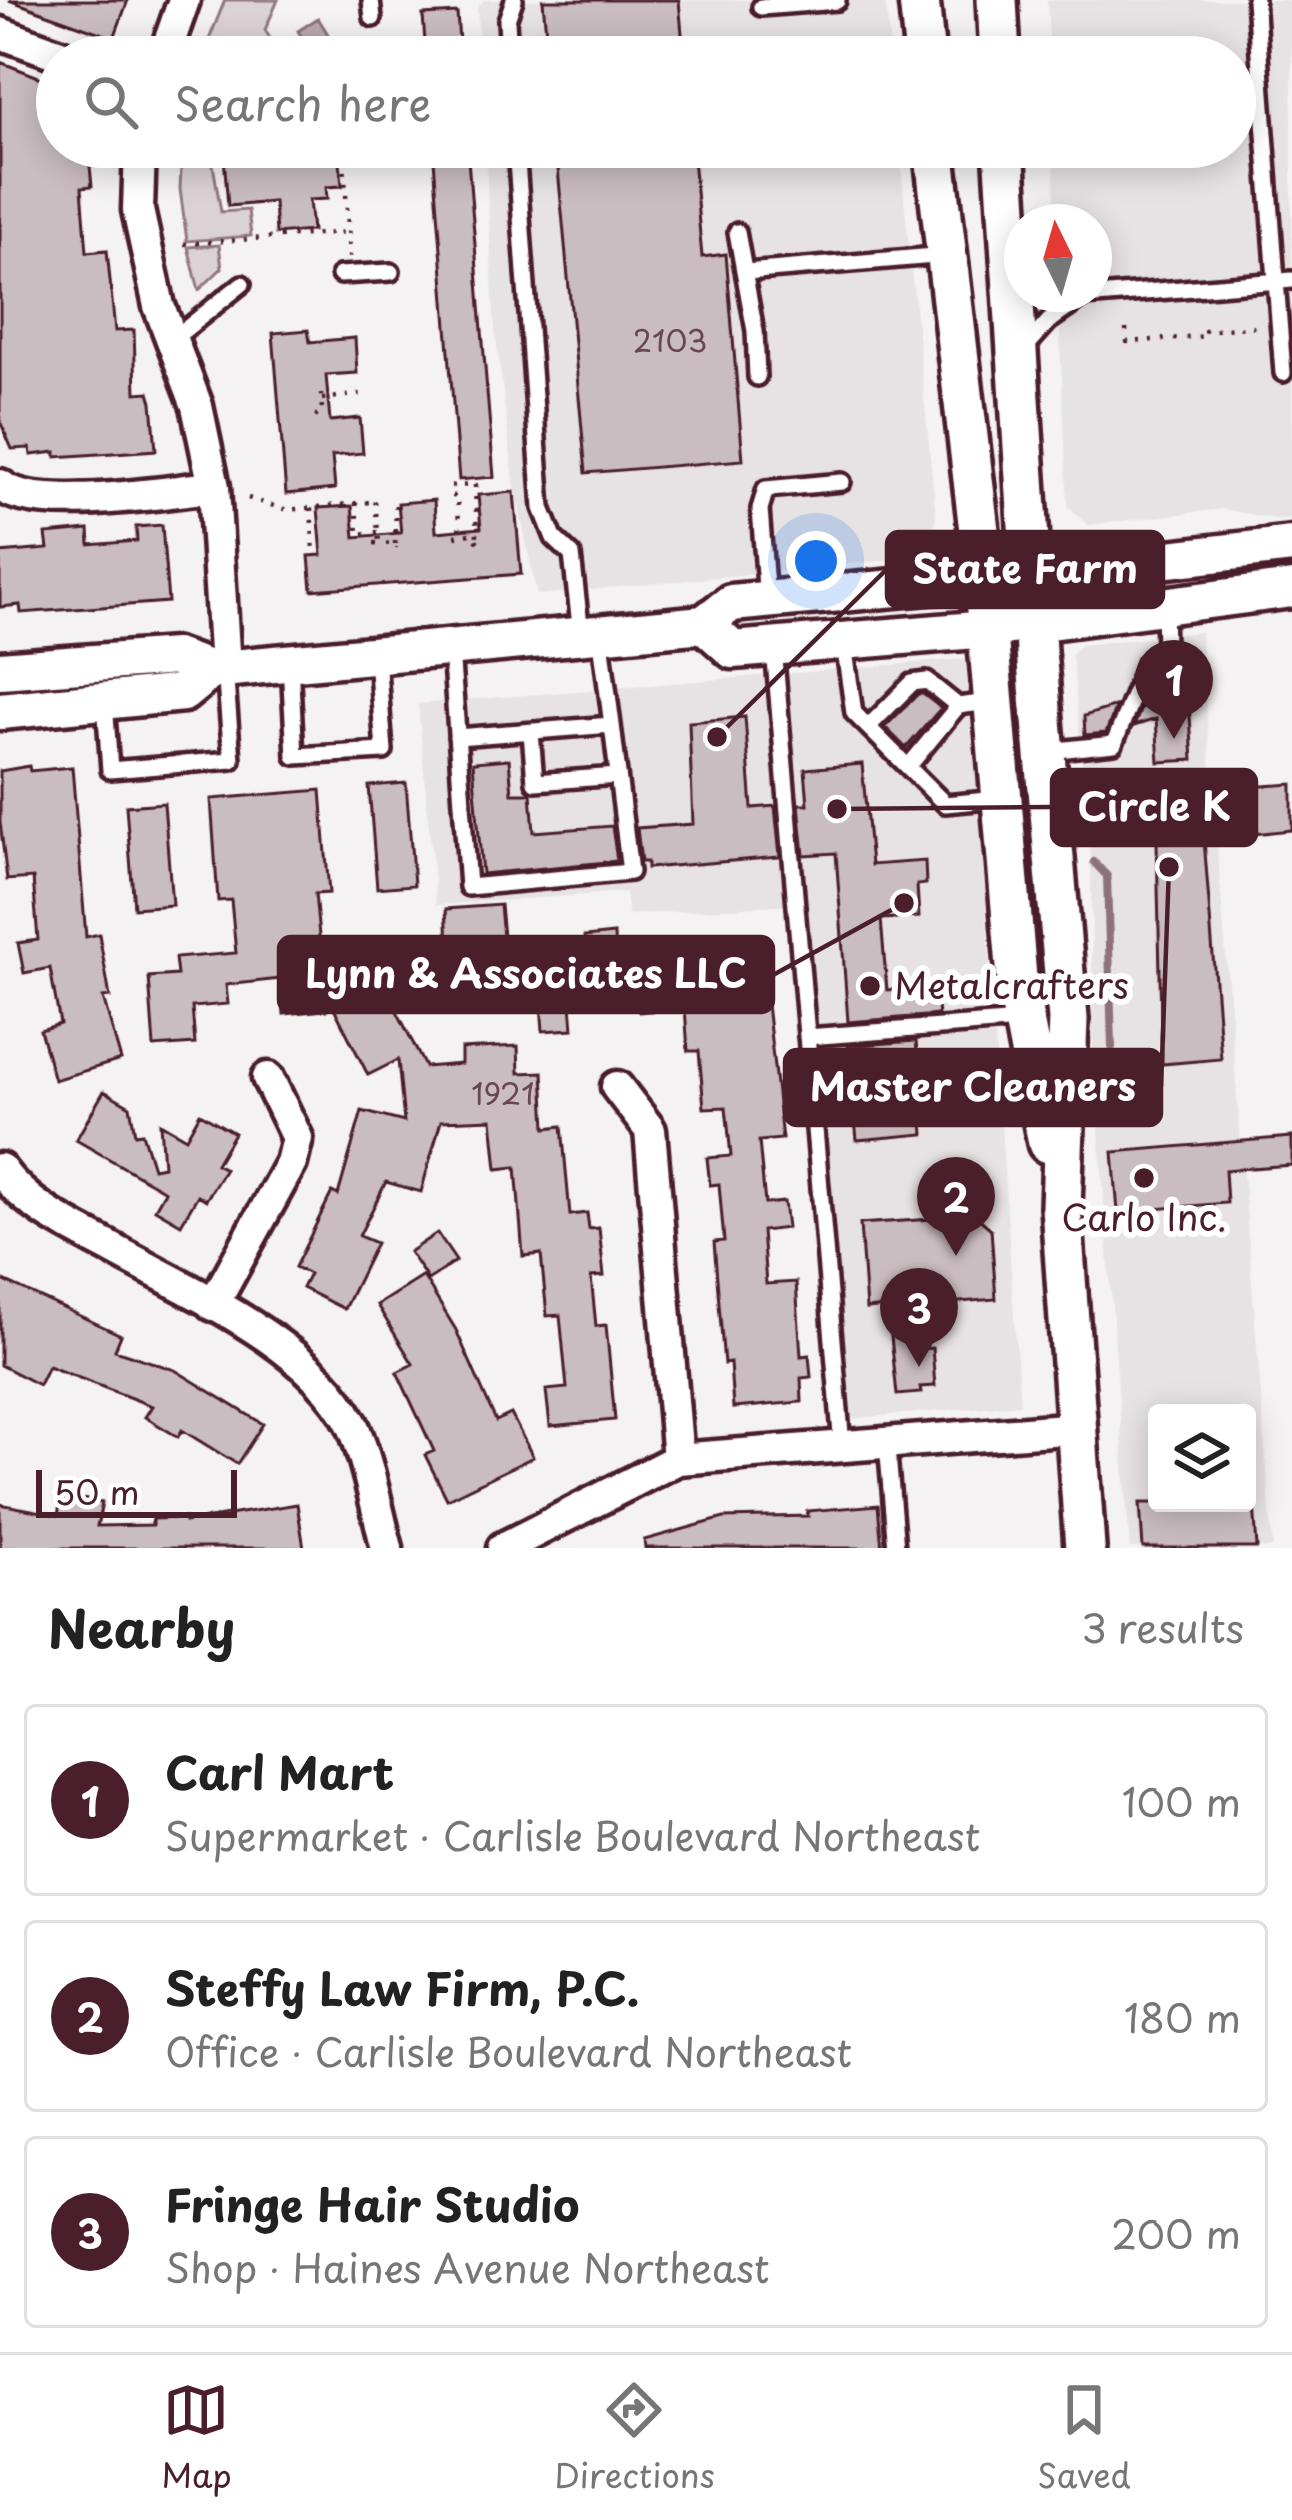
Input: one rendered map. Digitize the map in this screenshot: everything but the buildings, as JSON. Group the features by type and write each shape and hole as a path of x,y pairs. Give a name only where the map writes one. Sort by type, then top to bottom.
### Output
{"main road":[{"path":"919,0 923,36"},
{"path":"997,0 999,36"},
{"path":"936,168 988,629 976,704 1002,799 1018,989 1061,1207"},
{"path":"1006,168 1010,204"},
{"path":"1017,312 1034,623 1068,1019 1061,1207 1085,1548"}],"street":[{"path":"171,36 184,0"},
{"path":"0,33 36,46"},
{"path":"139,168 138,210 159,305 197,406 214,487 218,669"},
{"path":"0,485 11,494 42,501 214,487"},
{"path":"0,670 175,657 218,669 704,624 731,603 1292,545"},
{"path":"704,624 733,650 988,629 1292,589"},
{"path":"0,711 183,693 218,669"},
{"path":"213,1305 294,1151 297,1138 268,1078"},
{"path":"617,1087 650,1130 678,1460"},
{"path":"0,1169 12,1186 45,1212 213,1305 311,1371 352,1425 387,1548"},
{"path":"503,1548 678,1460 1077,1428"}],"lane":[{"path":"508,36 514,0"},
{"path":"1255,0 1284,281 1283,373"},
{"path":"761,8 837,1"},
{"path":"451,646 468,887 629,872 612,725 591,633 572,555 554,538 542,508 518,168"},
{"path":"737,232 757,377"},
{"path":"746,272 946,255"},
{"path":"340,275 391,272"},
{"path":"1112,294 1284,281"},
{"path":"172,340 242,284"},
{"path":"1017,358 1060,312"},
{"path":"767,600 760,509 766,488 842,482"},
{"path":"1046,751 1114,744 1146,663 1165,649 1164,605"},
{"path":"844,640 854,713 945,804 1002,799"},
{"path":"774,647 842,1446"},
{"path":"290,661 295,756 383,752 377,653"},
{"path":"105,702 110,770 232,760 218,669"},
{"path":"868,727 898,705 911,683 927,681 976,704"},
{"path":"908,767 928,732 976,704"},
{"path":"457,737 612,725"},
{"path":"531,732 535,782 618,776"},
{"path":"807,1037 1024,1021"},
{"path":"887,1443 896,1548"}],"path":[{"path":"344,168 350,257"},
{"path":"184,244 348,232"},
{"path":"1126,329 1127,342 1267,326"},
{"path":"315,417 322,411 321,397 362,394"},
{"path":"451,486 475,484 478,540 457,536 457,496 452,496"},
{"path":"248,498 286,510 372,502 376,542 395,546 396,500"},
{"path":"356,503 358,534 378,532"},
{"path":"311,508 314,555"}],"shaded area":[{"path":"225,0 278,0 265,30 269,36 210,36"},
{"path":"484,0 885,0 889,36 479,36 477,8"},
{"path":"1047,0 1292,0 1292,518 1222,509 1088,525 1068,506 1059,312 1112,312 1112,204 1055,204 1054,168 1256,168 1256,36 1049,36"},
{"path":"318,18 329,36 301,36 298,31"},
{"path":"181,168 214,168 221,212 248,210 251,236 187,241"},
{"path":"486,168 901,168 936,516 930,543 909,558 537,595 515,488 495,329"},
{"path":"219,245 222,268 199,290 188,247"},
{"path":"1200,632 1273,1548 1130,1548 1093,1050 1091,857 1072,653 1081,645"},
{"path":"965,659 1020,1404 846,1419 804,903 628,915 625,892 436,905 418,704"}],"waterway":[{"path":"1094,862 1107,876 1112,1047"}],"place":[{"name":"State Farm","path":"717,737"},
{"name":"Carl Mart","path":"1174,739"},
{"name":"Circle K","path":"837,809"},
{"name":"Master Cleaners","path":"1169,867"},
{"name":"Lynn & Associates LLC","path":"904,903"},
{"name":"Metalcrafters","path":"870,986"},
{"name":"Carlo Inc.","path":"1144,1178"},
{"name":"Steffy Law Firm, P.C.","path":"956,1256"},
{"name":"Fringe Hair Studio","path":"919,1367"}]}
